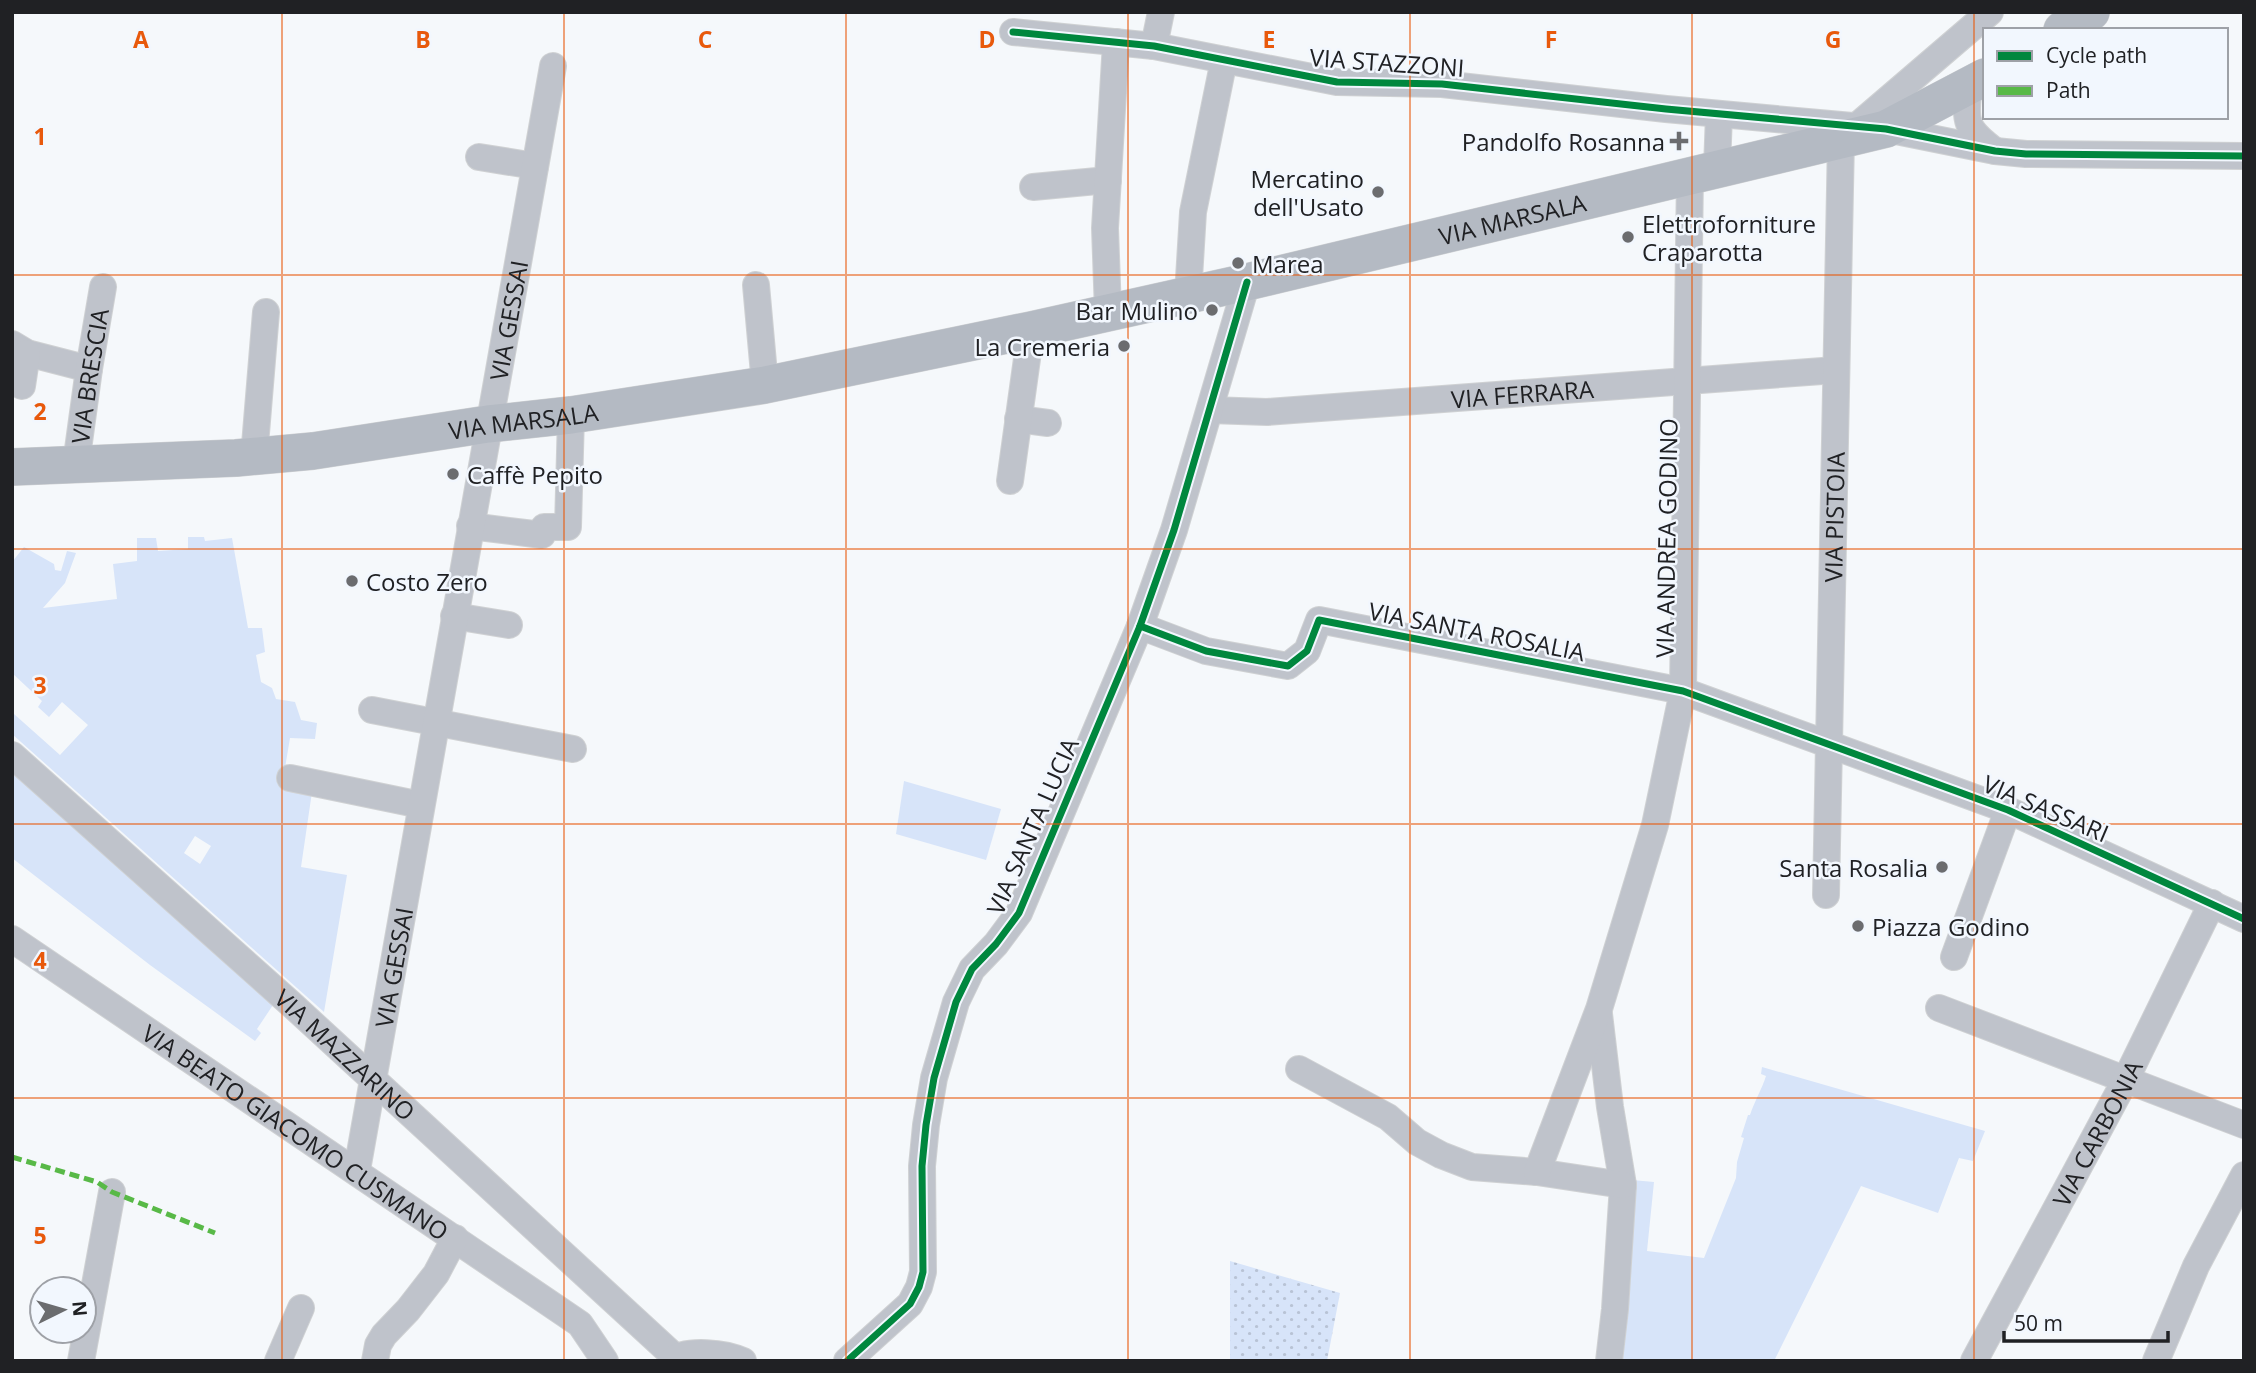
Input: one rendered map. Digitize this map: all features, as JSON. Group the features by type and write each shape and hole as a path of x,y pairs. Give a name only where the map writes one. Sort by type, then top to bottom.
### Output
{"main road":[{"path":"2065,28 2091,12"},
{"name":"VIA MARSALA","path":"15,471 76,464 254,457 313,451 765,385 1247,282 1704,172 1857,133 1977,82"}],"street":[{"path":"1154,46 1161,12"},
{"path":"1857,133 1990,12"},
{"name":"VIA STAZZONI","path":"1013,32 1154,46 1337,82 1442,84 1719,114 2025,155 2244,156"},
{"path":"1108,312 1105,228 1116,42"},
{"path":"1188,295 1193,212 1224,60"},
{"name":"VIA GESSAI","path":"357,1170 552,66"},
{"path":"1977,82 1965,114 1974,135 1995,151"},
{"path":"1704,172 1719,114"},
{"name":"VIA PISTOIA","path":"1826,895 1836,370 1857,133"},
{"path":"479,157 535,166"},
{"name":"VIA ANDREA GODINO","path":"1537,1172 1599,1009 1655,825 1683,691 1687,381 1704,172"},
{"path":"1033,187 1108,180"},
{"name":"VIA SANTA LUCIA","path":"847,1361 910,1304 919,1287 922,1272 921,1214 926,1125 934,1078 956,1002 972,969 996,944 1019,913 1140,625 1174,530 1247,282"},
{"path":"755,285 765,385"},
{"name":"VIA BRESCIA","path":"76,464 103,287"},
{"path":"254,457 266,312"},
{"path":"1010,481 1031,330"},
{"path":"22,386 20,348 89,369"},
{"name":"VIA FERRARA","path":"1210,410 1267,412 1836,370"},
{"path":"470,526 542,535 544,527 568,527 571,415"},
{"path":"1018,419 1048,423"},
{"path":"454,616 509,625"},
{"name":"VIA SANTA ROSALIA","path":"1140,625 1206,650 1288,666 1307,651 1319,620 1683,691 1829,744"},
{"path":"372,710 573,749"},
{"name":"VIA SASSARI","path":"1829,744 2008,810 2244,919"},
{"name":"VIA MAZZARINO","path":"12,755 373,1079 673,1359"},
{"path":"290,778 421,805"},
{"path":"1954,957 2008,810"},
{"name":"VIA CARBONIA","path":"1974,1361 2126,1079 2212,903"},
{"name":"VIA BEATO GIACOMO CUSMANO","path":"12,939 357,1170 580,1324 596,1357"},
{"path":"1599,1009 1610,1107 1623,1185 1609,1361"},
{"path":"1939,1009 2244,1125"},
{"path":"1299,1069 1388,1117 1417,1142 1472,1167 1537,1172 1623,1185"},
{"path":"2156,1361 2196,1266 2244,1175"},
{"path":"82,1361 112,1192"},
{"path":"375,1361 378,1345 436,1274 455,1238"},
{"path":"278,1361 301,1308"},
{"path":"673,1359 697,1353 730,1354 743,1361"},
{"path":"596,1357 626,1361"}],"shaded area":[{"path":"188,537 204,537 205,541 232,538 248,628 262,628 265,652 256,655 261,682 272,688 276,699 295,702 301,720 317,723 315,739 290,738 282,786 312,792 301,867 347,875 324,1012 12,734 14,714 60,755 88,725 62,702 49,717 38,707 42,701 12,673 12,562 24,547 54,564 55,570 61,571 67,551 76,553 65,583 43,608 117,599 113,564 137,561 137,538 156,538 158,551 188,549","holes":["195,836 211,846 200,864 184,853"]},
{"path":"12,771 273,1005 257,1029 261,1033 255,1041 150,965 12,858"},
{"path":"904,781 1001,809 986,860 896,834"},
{"path":"1762,1067 1985,1131 1973,1161 1959,1158 1938,1213 1861,1186 1774,1361 1615,1361 1632,1180 1654,1182 1647,1251 1704,1258 1736,1178 1737,1162 1744,1138 1741,1137 1766,1076 1761,1074"},
{"path":"1230,1261 1340,1293 1327,1361 1230,1361"}],"marked path":[{"path":"12,1157 97,1182 112,1192 215,1233"}],"cycle path":[{"path":"1013,32 1154,46 1337,82 1442,84 1666,109 1886,129 1995,151 2026,154 2244,156"},
{"path":"847,1361 910,1304 919,1287 923,1272 922,1166 926,1125 934,1078 956,1002 972,969 996,944 1019,913 1140,626 1174,530 1247,282"},
{"path":"1140,626 1206,651 1288,666 1307,651 1319,620 1683,691 2008,810 2244,919"}],"place":[{"name":"Pandolfo Rosanna","path":"1679,141"},
{"name":"Mercatino dell'Usato","path":"1378,192"},
{"name":"Elettroforniture Craparotta","path":"1628,237"},
{"name":"Marea","path":"1238,263"},
{"name":"Bar Mulino","path":"1212,310"},
{"name":"La Cremeria","path":"1124,346"},
{"name":"Caffè Pepito","path":"453,474"},
{"name":"Costo Zero","path":"352,581"},
{"name":"Santa Rosalia","path":"1942,867"},
{"name":"Piazza Godino","path":"1858,926"}]}
